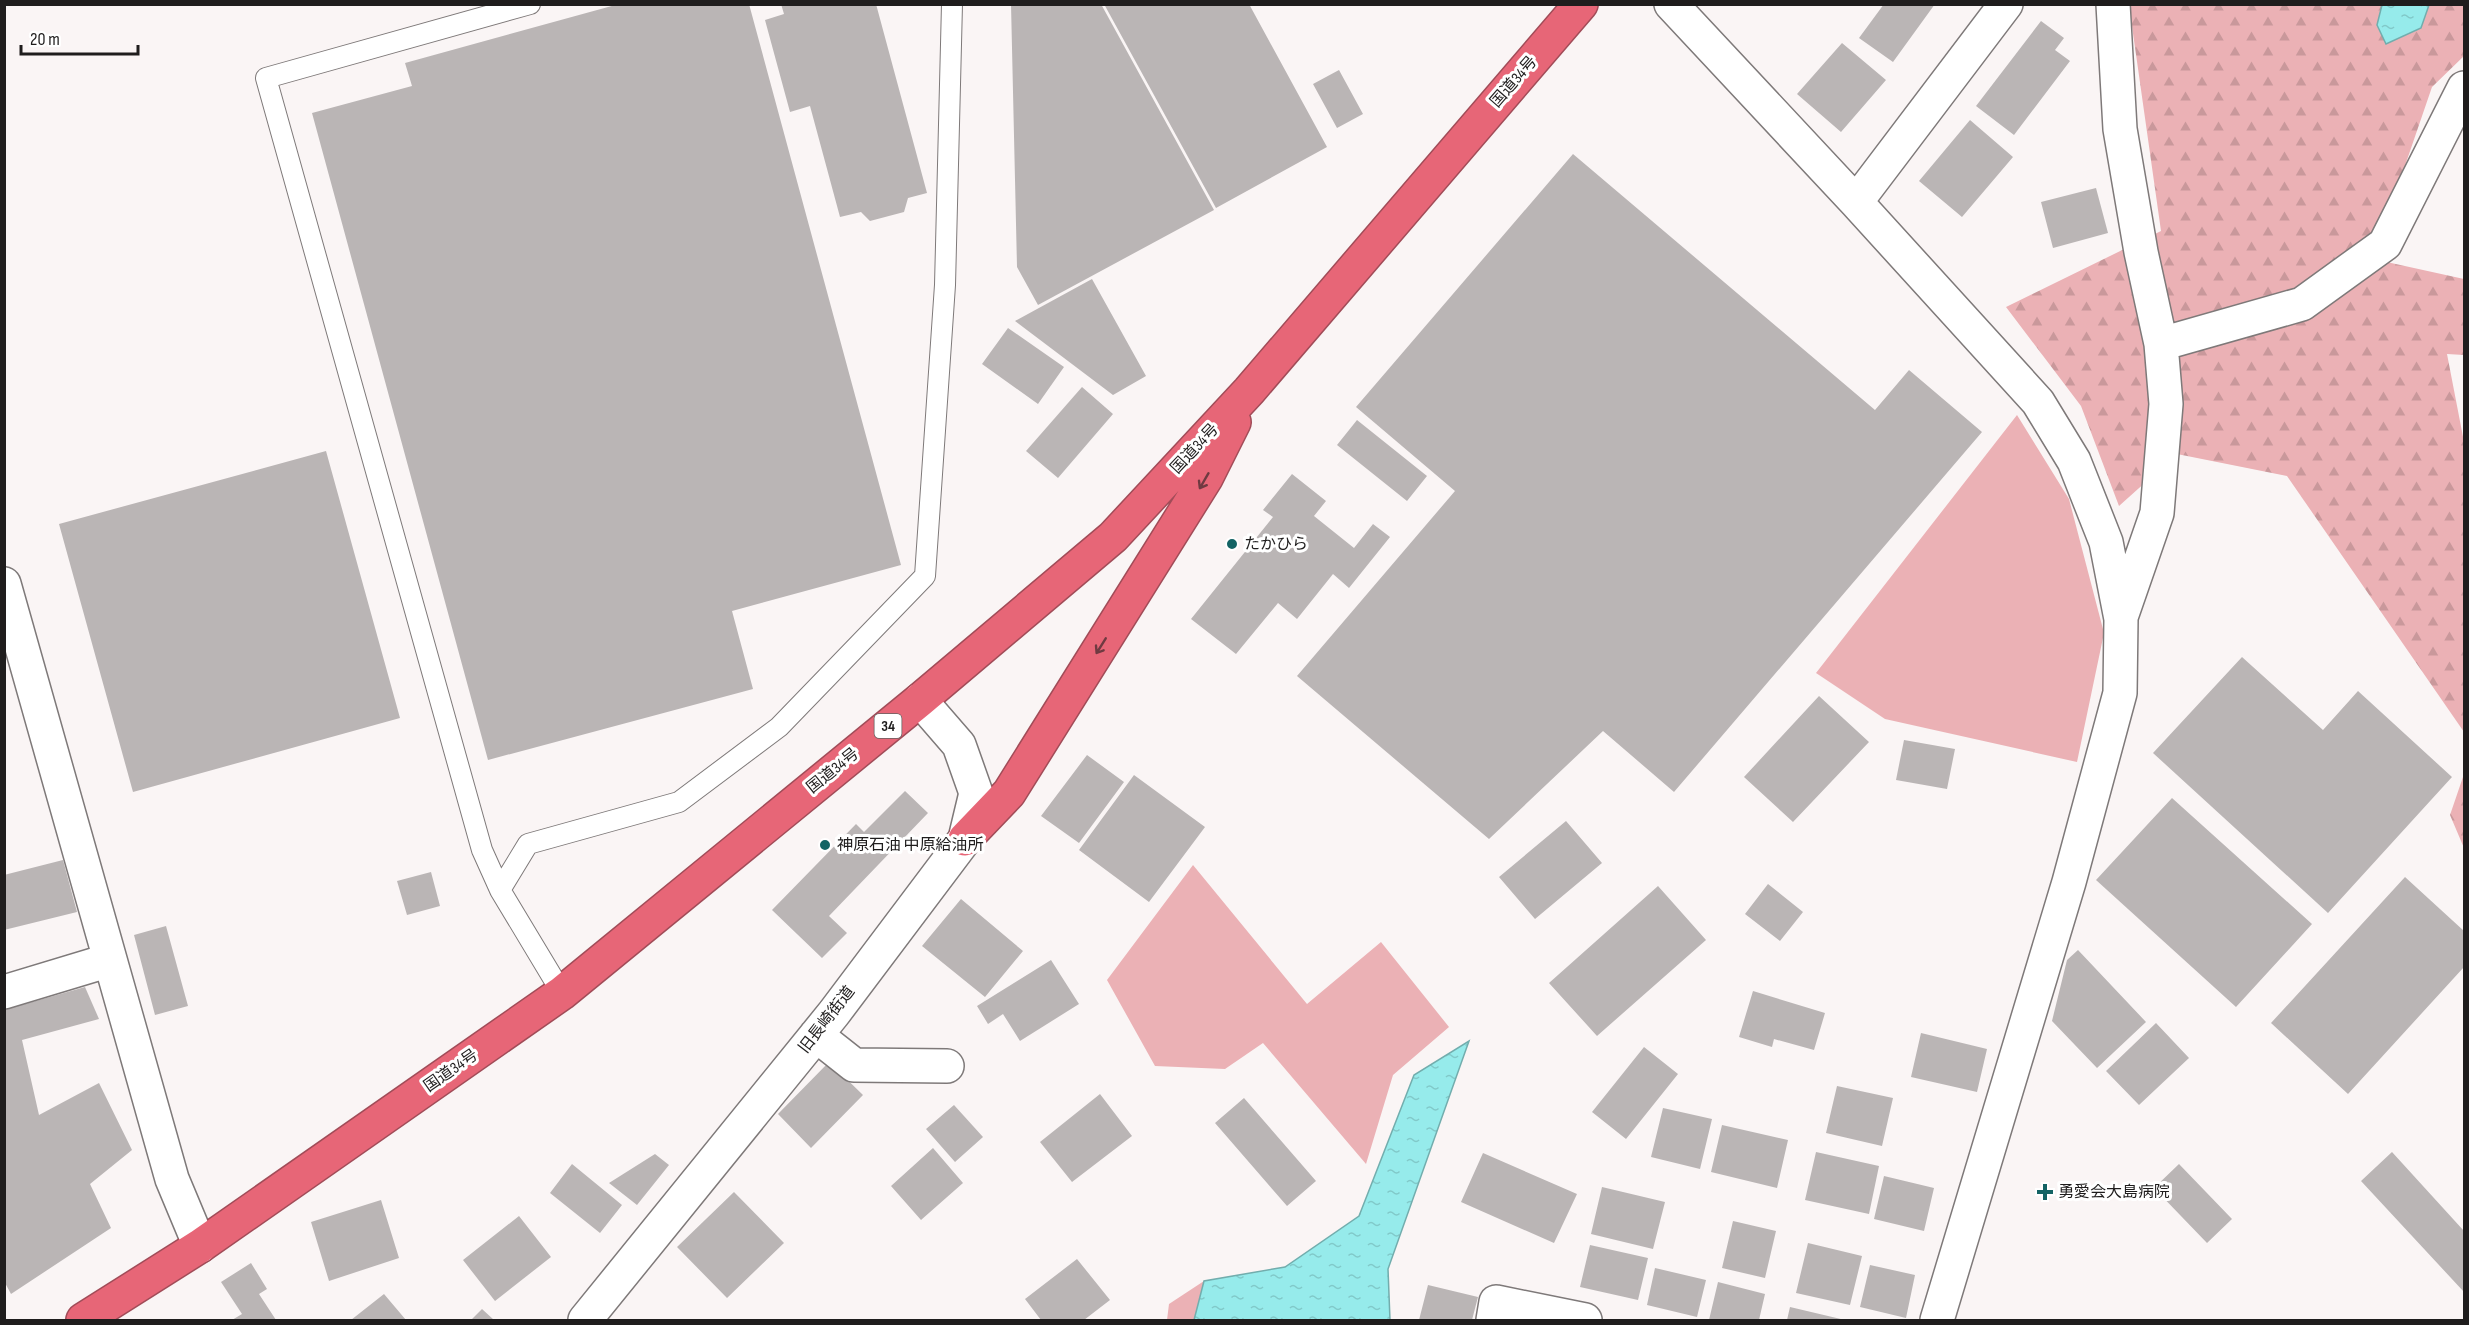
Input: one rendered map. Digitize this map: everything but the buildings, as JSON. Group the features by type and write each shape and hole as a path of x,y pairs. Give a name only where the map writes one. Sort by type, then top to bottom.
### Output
{"highway":[{"name":"国道34号","path":"83,1320 200,1246 562,993 920,700 1113,537 1250,391 1581,4"},
{"path":"965,839 1009,793 1206,478 1250,391"}],"street":[{"path":"1671,4 2038,402 2074,461 2106,542 2121,619 2120,693 2070,882 1937,1320"},
{"path":"1856,202 2006,4"},
{"path":"2113,4 2120,129 2141,252 2161,344 2166,404 2157,513 2121,619"},
{"path":"2161,344 2302,304 2385,244 2464,88"},
{"path":"4,584 172,1179 200,1246"},
{"name":"旧長崎街道","path":"585,1320 816,1035 965,839 976,793 959,745 920,700"},
{"path":"4,992 110,960"},
{"path":"816,1035 854,1065 947,1065"},
{"path":"1493,1320 1496,1302 1584,1320"}],"lane":[{"path":"530,4 266,78 482,850 500,890 562,993"},
{"path":"500,890 528,844 679,802 778,727 925,576 945,285 952,4"}],"green space":[{"path":"2129,5 2464,5 2464,56 2432,87 2373,259 2464,279 2464,355 2447,354 2464,442 2464,732 2287,476 2177,454 2119,506 2081,406 2006,307 2161,231"},
{"path":"2017,415 2069,499 2104,633 2077,762 1885,719 1816,673"},
{"path":"2464,774 2464,848 2450,815"},
{"path":"1193,865 1307,1004 1381,942 1449,1027 1393,1075 1366,1164 1263,1043 1225,1069 1155,1066 1107,980"},
{"path":"1204,1281 1194,1320 1167,1320 1169,1304"}],"water":[{"path":"2382,4 2429,5 2421,28 2386,44 2377,25"},
{"path":"1469,1041 1388,1269 1390,1320 1194,1320 1204,1281 1285,1267 1359,1216 1414,1075"}],"place":[{"name":"たかひら","path":"1232,544"},
{"name":"神原石油 中原給油所","path":"825,845"},
{"name":"勇愛会大島病院","path":"2045,1192"}]}
